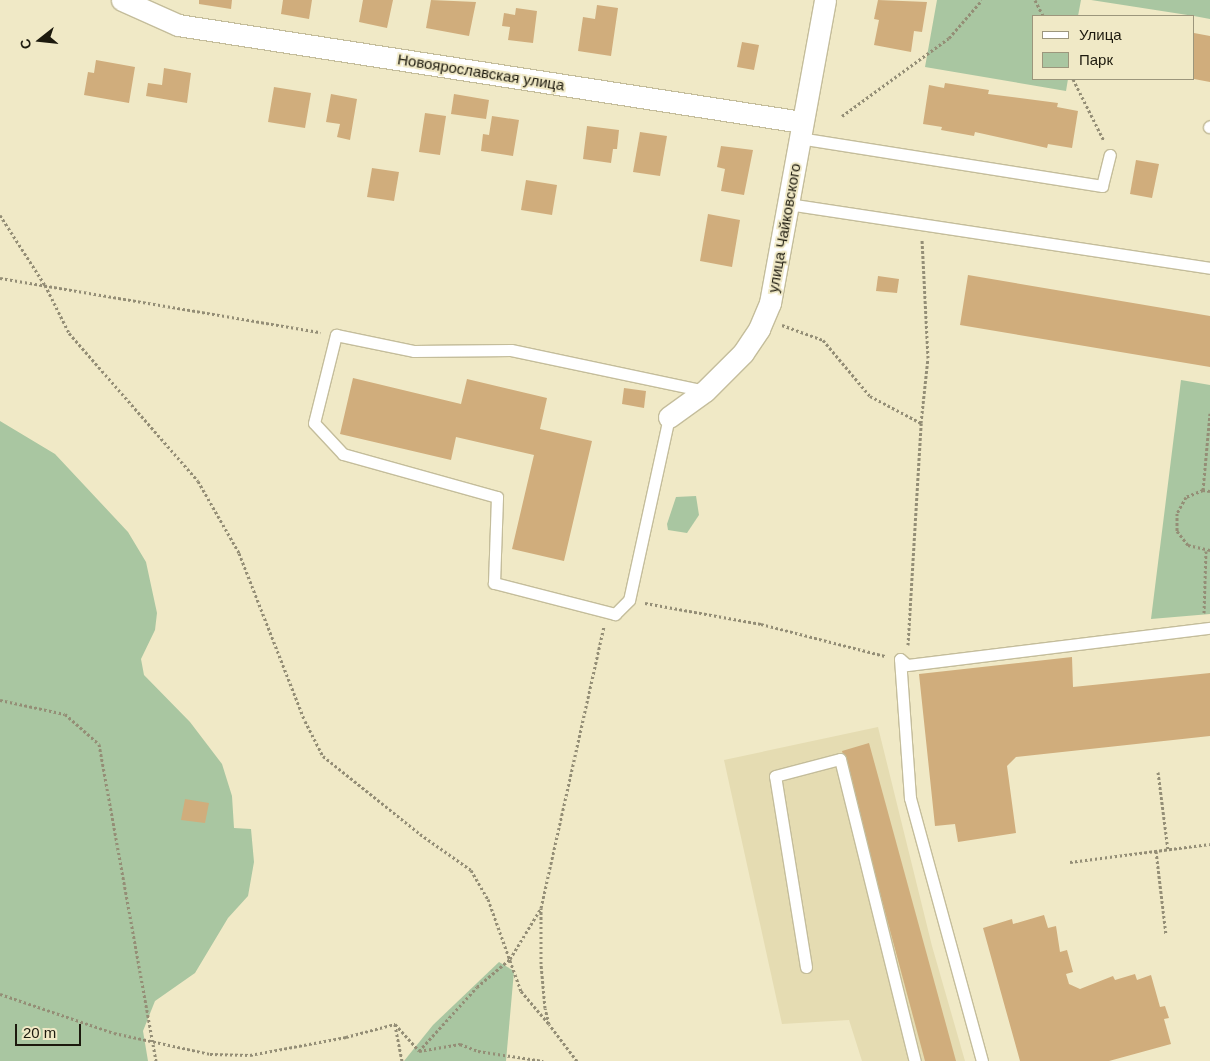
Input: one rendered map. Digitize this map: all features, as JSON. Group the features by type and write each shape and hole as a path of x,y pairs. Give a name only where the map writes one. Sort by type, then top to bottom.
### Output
{"street":[{"name":"Новоярославская улица","path":"122,0 160,19 178,25 800,130"},
{"name":"улица Чайковского","path":"669,417 705,391 743,353 764,318 778,268 800,130 825,0"}],"lane":[{"path":"800,130 1102,186 1110,155"},
{"path":"788,204 1210,268"},
{"path":"669,417 629,600 615,614 494,583 497,496 343,454 314,423 336,335 414,351 511,350 705,391"},
{"path":"982,1061 910,798 903,662 1207,628"},
{"path":"806,967 775,776 840,759 914,1061"}],"path":[{"path":"842,116 950,38 982,0"},
{"path":"1036,0 1043,15"},
{"path":"1074,80 1110,155"},
{"path":"0,215 45,285 69,333 202,489 239,553 305,721 323,756 420,834 471,870 488,899 521,991 577,1061"},
{"path":"629,600 762,624 903,662 921,422 928,358 922,225"},
{"path":"0,278 336,335"},
{"path":"764,318 823,340 870,396 921,422"},
{"path":"1203,490 1210,413"},
{"path":"1207,628 1208,551 1188,545 1177,531 1177,513 1186,497 1203,490 1210,491"},
{"path":"549,1024 540,964 541,908 607,612"},
{"path":"0,700 65,714 99,744 156,1061"},
{"path":"1158,772 1168,850"},
{"path":"1070,862 1210,844"},
{"path":"1156,851 1166,935"},
{"path":"419,1051 478,987 510,959 541,908"},
{"path":"0,994 114,1033 210,1054 250,1055 336,1039 395,1024"},
{"path":"395,1024 419,1051"},
{"path":"395,1024 402,1061"},
{"path":"419,1051 460,1044 487,1053 543,1061"}],"shaded area":[{"path":"878,727 932,946 965,1061 862,1061 849,1020 782,1024 724,760"}],"green space":[{"path":"937,0 1081,0 1078,15 1032,15 1032,80 1068,80 1066,91 925,67"},
{"path":"1091,0 1210,0 1210,19"},
{"path":"1181,380 1210,385 1210,614 1151,619"},
{"path":"0,421 55,454 128,532 146,562 157,613 155,630 141,659 144,675 190,722 222,764 232,796 234,828 251,829 254,862 248,896 228,918 195,973 155,1001 143,1031 148,1061 0,1061"},
{"path":"696,496 699,515 687,533 668,530 667,524 676,497"},
{"path":"499,962 514,971 506,1061 404,1061 433,1025"}],"building":[{"path":"199,0 232,0 231,9 199,4"},
{"path":"283,0 312,0 309,19 281,14"},
{"path":"363,0 393,0 387,28 359,22"},
{"path":"431,0 476,2 469,36 426,28"},
{"path":"878,0 927,2 922,32 914,31 911,52 874,45 879,20 874,19"},
{"path":"597,5 618,8 611,56 578,51 583,17 595,19"},
{"path":"516,8 537,11 533,43 508,40 510,27 502,26 504,13 515,15"},
{"path":"1195,33 1210,36 1210,82 1195,79"},
{"path":"742,42 759,45 754,70 737,67"},
{"path":"96,60 135,67 129,103 84,95 88,72 94,73"},
{"path":"164,68 191,73 187,103 146,96 148,83 162,85"},
{"path":"945,83 989,90 988,94 1058,103 1057,107 1078,111 1072,148 1048,144 1047,148 975,132 974,136 941,130 942,127 923,124 929,85 944,88"},
{"path":"274,87 311,93 305,128 268,122"},
{"path":"331,94 357,99 350,140 337,137 340,124 326,122"},
{"path":"454,94 489,100 486,119 451,114"},
{"path":"425,113 446,116 440,155 419,152"},
{"path":"492,116 519,120 513,156 481,151 483,134 489,135"},
{"path":"587,126 619,130 617,149 613,149 611,163 583,159"},
{"path":"640,132 667,136 660,176 633,172"},
{"path":"721,146 753,150 744,195 721,191 725,169 717,167"},
{"path":"1136,160 1159,164 1152,198 1130,194"},
{"path":"372,168 399,172 394,201 367,197"},
{"path":"526,180 557,185 552,215 521,210"},
{"path":"708,214 740,220 732,267 700,261"},
{"path":"968,275 1210,316 1210,367 960,325"},
{"path":"878,276 899,279 897,293 876,291"},
{"path":"353,378 461,404 467,379 547,398 540,429 592,441 564,561 512,549 534,455 456,437 451,460 340,434"},
{"path":"624,388 646,391 644,408 622,404"},
{"path":"1072,657 1073,687 1210,673 1210,736 1016,757 1007,766 1016,833 958,842 955,824 935,826 919,674"},
{"path":"869,743 956,1061 925,1061 842,751"},
{"path":"185,799 209,803 205,823 181,820"},
{"path":"1044,915 1048,928 1056,926 1060,952 1067,950 1073,972 1066,974 1069,984 1080,989 1113,976 1115,980 1135,974 1137,980 1151,975 1160,1007 1165,1006 1169,1018 1164,1019 1171,1044 1109,1061 1020,1061 983,928 1012,919 1013,924"}]}
